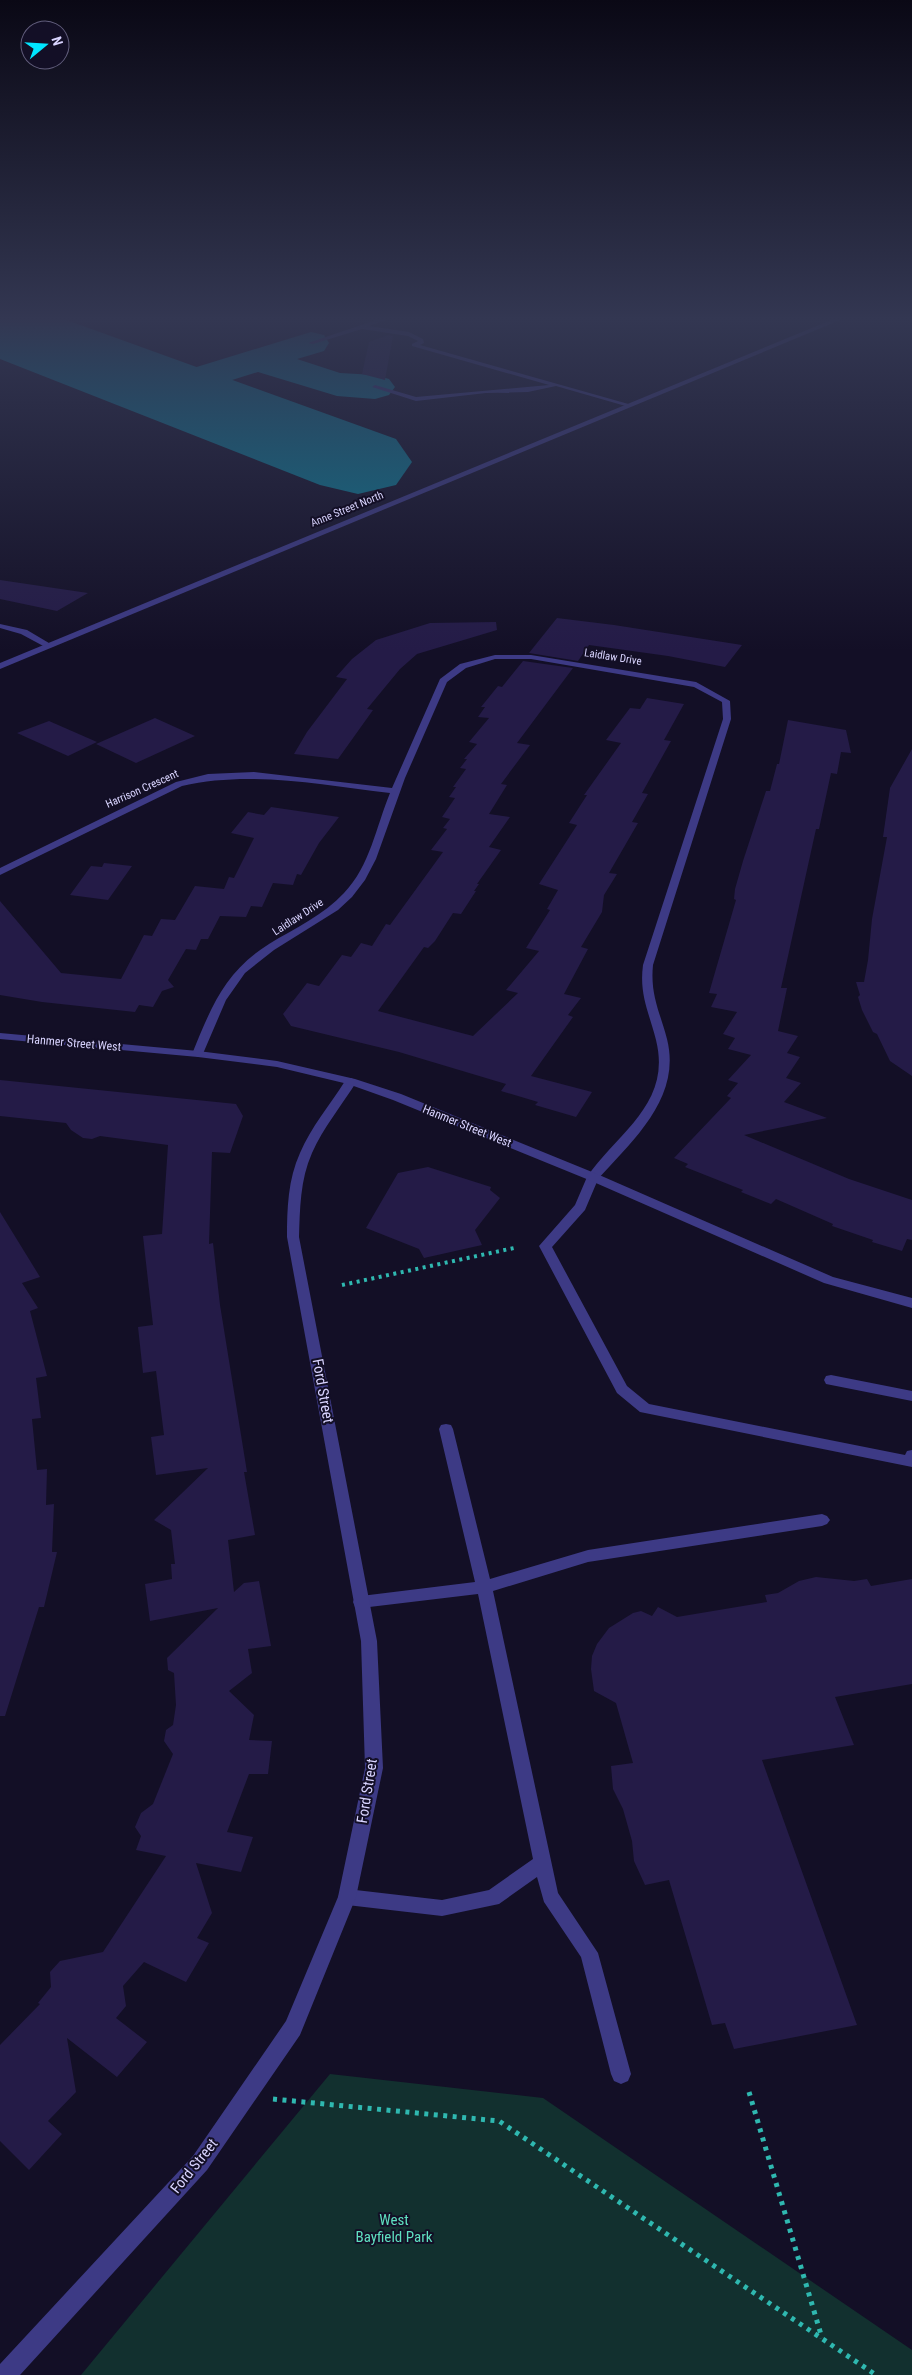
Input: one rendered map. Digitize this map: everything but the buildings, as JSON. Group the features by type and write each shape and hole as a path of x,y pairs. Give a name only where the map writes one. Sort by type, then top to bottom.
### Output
{"street":[{"name":"Anne Street North","path":"0,666 572,429"},
{"path":"0,626 24,632 50,646"},
{"name":"Laidlaw Drive","path":"198,1054 227,989 242,971 258,958 325,915 344,900 360,880 370,859 395,792 443,681 463,666 478,661 507,656 531,657 696,685 726,701 726,718 647,972 647,999 665,1049 665,1076 648,1115 593,1178"},
{"name":"Harrison Crescent","path":"0,872 167,789 196,779 236,774 254,775 395,792"},
{"name":"Hanmer Street West","path":"0,1036 198,1054 277,1064 350,1081 397,1097 593,1178 829,1280 912,1303"},
{"name":"Ford Street","path":"5,2375 200,2163 293,2028 347,1897 374,1768 370,1641 361,1602 293,1237 293,1209 298,1179 310,1144 350,1081"},
{"path":"593,1178 581,1207 545,1246 622,1389 645,1408 911,1462 912,1455"},
{"path":"831,1380 912,1396"},
{"path":"446,1429 484,1587 550,1896 589,1953 622,2074"},
{"path":"361,1602 484,1587 588,1556 822,1520"},
{"path":"347,1897 442,1908 493,1898 543,1862"}],"path":[{"path":"342,1286 514,1248"},
{"path":"749,2092 823,2339"},
{"path":"246,2097 499,2121 876,2375"}],"green space":[{"name":"West Bayfield Park","path":"330,2074 543,2098 912,2350 912,2375 81,2375"}],"runway":[{"path":"270,429 358,462"}]}
